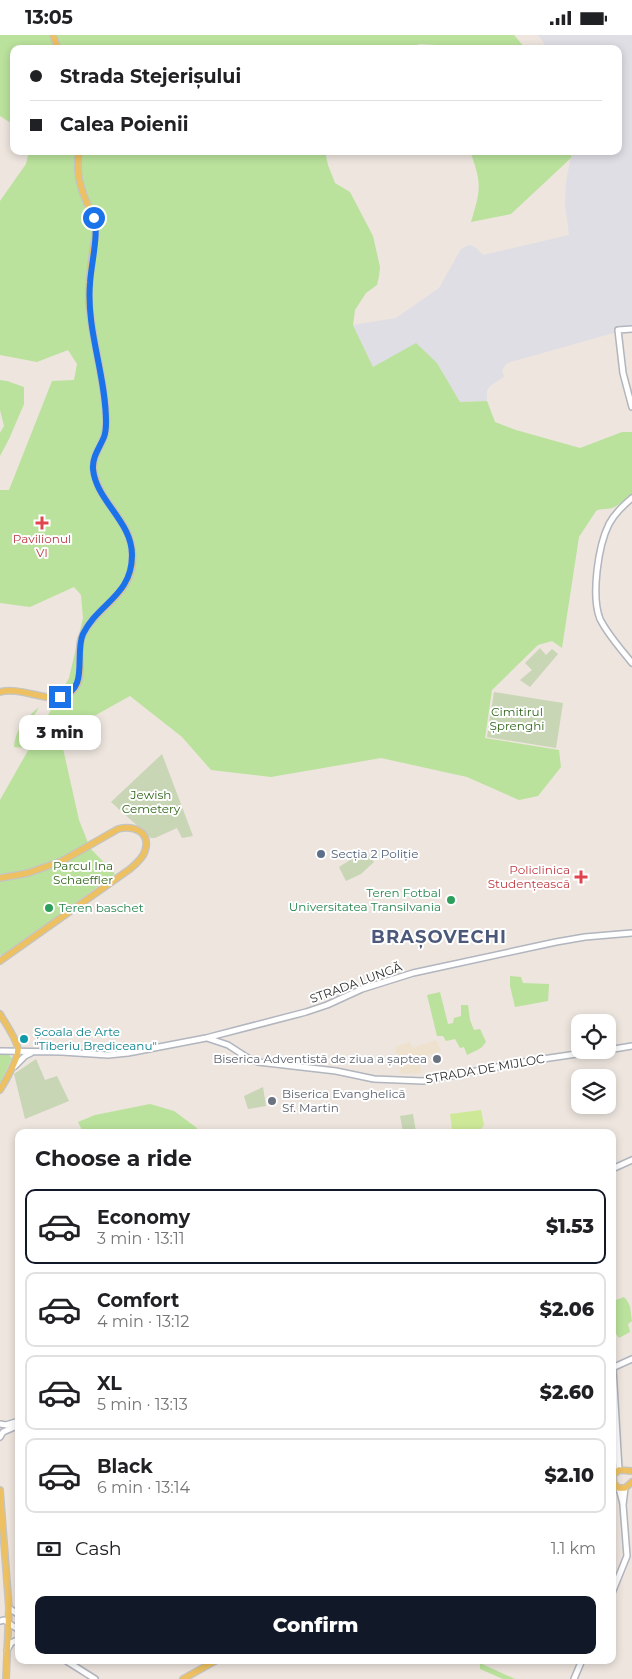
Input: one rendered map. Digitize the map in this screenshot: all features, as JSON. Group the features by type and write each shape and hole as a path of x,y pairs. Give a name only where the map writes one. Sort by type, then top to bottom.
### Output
{"main road":[{"path":"0,692 11,690 55,697 69,694 79,679 80,648 84,632 123,588 131,570 132,546 124,526 96,483 93,467 104,437 106,416 89,303 95,222 79,182 78,155"},
{"path":"632,329 618,330 623,373 632,407"},
{"path":"632,498 617,512 607,530 601,552 595,594 598,612 604,626 632,663"},
{"path":"0,878 28,873 54,864 112,831 134,827 144,835 146,843 144,854 130,869 0,961"},
{"name":"STRADA LUNGĂ","path":"0,1051 117,1055 206,1038 320,1007 362,989 413,973 556,942 585,937 632,933"},
{"path":"0,1014 16,1043 18,1051 12,1070"},
{"path":"222,1042 226,1033"},
{"name":"STRADA LUNGĂ","path":"206,1038 222,1042"},
{"name":"STRADA DE MIJLOC","path":"222,1042 248,1059 258,1062 330,1070 374,1079 398,1081 433,1080 529,1061 571,1055"},
{"name":"STRADA DE MIJLOC","path":"616,1048 632,1046"},
{"path":"0,1090 12,1070 25,1056 34,1052"},
{"path":"616,1167 632,1160"},
{"path":"616,1367 632,1359"},
{"path":"616,1392 626,1471 630,1475 631,1483 618,1487 623,1505 628,1551 624,1567 616,1584"},
{"path":"0,1424 15,1424"},
{"path":"0,1437 3,1432 15,1425"},
{"path":"0,1490 9,1608 6,1679"},
{"path":"9,1608 15,1612"},
{"path":"0,1621 4,1620 15,1628"},
{"path":"7,1650 11,1643 15,1641"},
{"path":"71,1664 95,1679"},
{"path":"182,1679 210,1664"},
{"path":"574,1679 580,1664"}],"shaded area":[{"path":"538,35 632,35 632,331 617,332 507,363 502,370 504,377 487,390 487,401 460,402 437,363 373,367 353,325 396,318 439,288 461,249 469,245 475,247 483,255 569,235 565,204 566,182 571,155 622,155 622,45 545,45"},
{"path":"436,1040 441,1051 418,1059 422,1073 401,1074 395,1047 409,1042 413,1048"}],"green space":[{"path":"0,35 514,35 523,45 10,45 10,122 0,116"},
{"name":"Parcul Ina Schaeffler","path":"28,155 326,155 335,183 350,192 373,236 380,267 377,285 366,293 355,310 353,325 373,367 416,343 437,363 460,402 487,401 495,422 516,430 580,448 622,432 632,432 632,494 615,507 596,511 579,537 562,648 552,641 538,645 492,690 485,738 559,750 561,767 538,796 519,800 467,777 381,758 271,777 211,770 182,737 130,696 60,735 79,820 90,848 115,874 52,920 44,929 40,928 3,955 0,955 0,800 69,678 83,618 81,595 74,587 30,607 0,603 0,490 9,490 52,381 74,380 77,364 68,350 37,362 0,355 0,201 26,164"},
{"path":"471,155 571,155 571,158 511,214 471,222 479,187 477,171"},
{"path":"0,380 24,387 24,404 0,456 0,433 4,426 0,410"},
{"path":"540,648 546,655 552,649 558,654 530,687 520,680 532,670 525,663"},
{"name":"Cimitirul Șprenghi","path":"494,692 563,703 556,748 487,737"},
{"path":"39,707 28,726 24,748 14,747 22,724"},
{"name":"Jewish Cemetery","path":"162,754 193,836 182,838 177,828 151,838 111,802"},
{"path":"364,851 374,862 361,874 346,881 339,867"},
{"path":"510,976 521,977 523,983 549,984 548,1001 515,1007 510,986"},
{"path":"440,992 448,1024 453,1023 454,1018 461,1016 461,1005 468,1005 470,1020 474,1030 480,1029 486,1042 481,1048 467,1055 464,1047 460,1048 455,1039 446,1041 443,1036 437,1036 427,995"},
{"path":"0,1053 7,1053 12,1058 0,1083"},
{"path":"36,1059 45,1080 57,1076 69,1101 25,1119 14,1074"},
{"path":"263,1087 266,1106 248,1109 244,1096"},
{"path":"150,1104 174,1111 197,1128 82,1129 78,1122 95,1115"},
{"path":"481,1110 484,1125 481,1129 452,1129 450,1114"},
{"path":"413,1114 416,1129 402,1129 400,1116"},
{"path":"624,1297 627,1300 630,1305 632,1321 628,1324 630,1332 619,1338 616,1334 616,1300"},
{"path":"480,1664 515,1679 503,1679 480,1669"}],"place":[{"name":"Pavilionul VI","path":"42,523"},
{"name":"Secția 2 Poliție","path":"321,854"},
{"name":"Policlinica Studențească","path":"581,877"},
{"name":"Teren Fotbal Universitatea Transilvania","path":"451,900"},
{"name":"Teren baschet","path":"49,908"},
{"name":"Școala de Arte \"Tiberiu Brediceanu\"","path":"24,1039"},
{"name":"Biserica Adventistă de ziua a șaptea","path":"437,1059"},
{"name":"Biserica Evanghelică Sf. Martin","path":"272,1101"}],"district":[{"name":"BRAȘOVECHI","path":"439,937"}],"route":[{"path":"60,697 69,694 77,684 80,673 80,648 84,632 125,585 131,570 132,559 130,539 114,509 96,483 93,467 106,429 106,408 89,303 96,229 94,218"}]}
